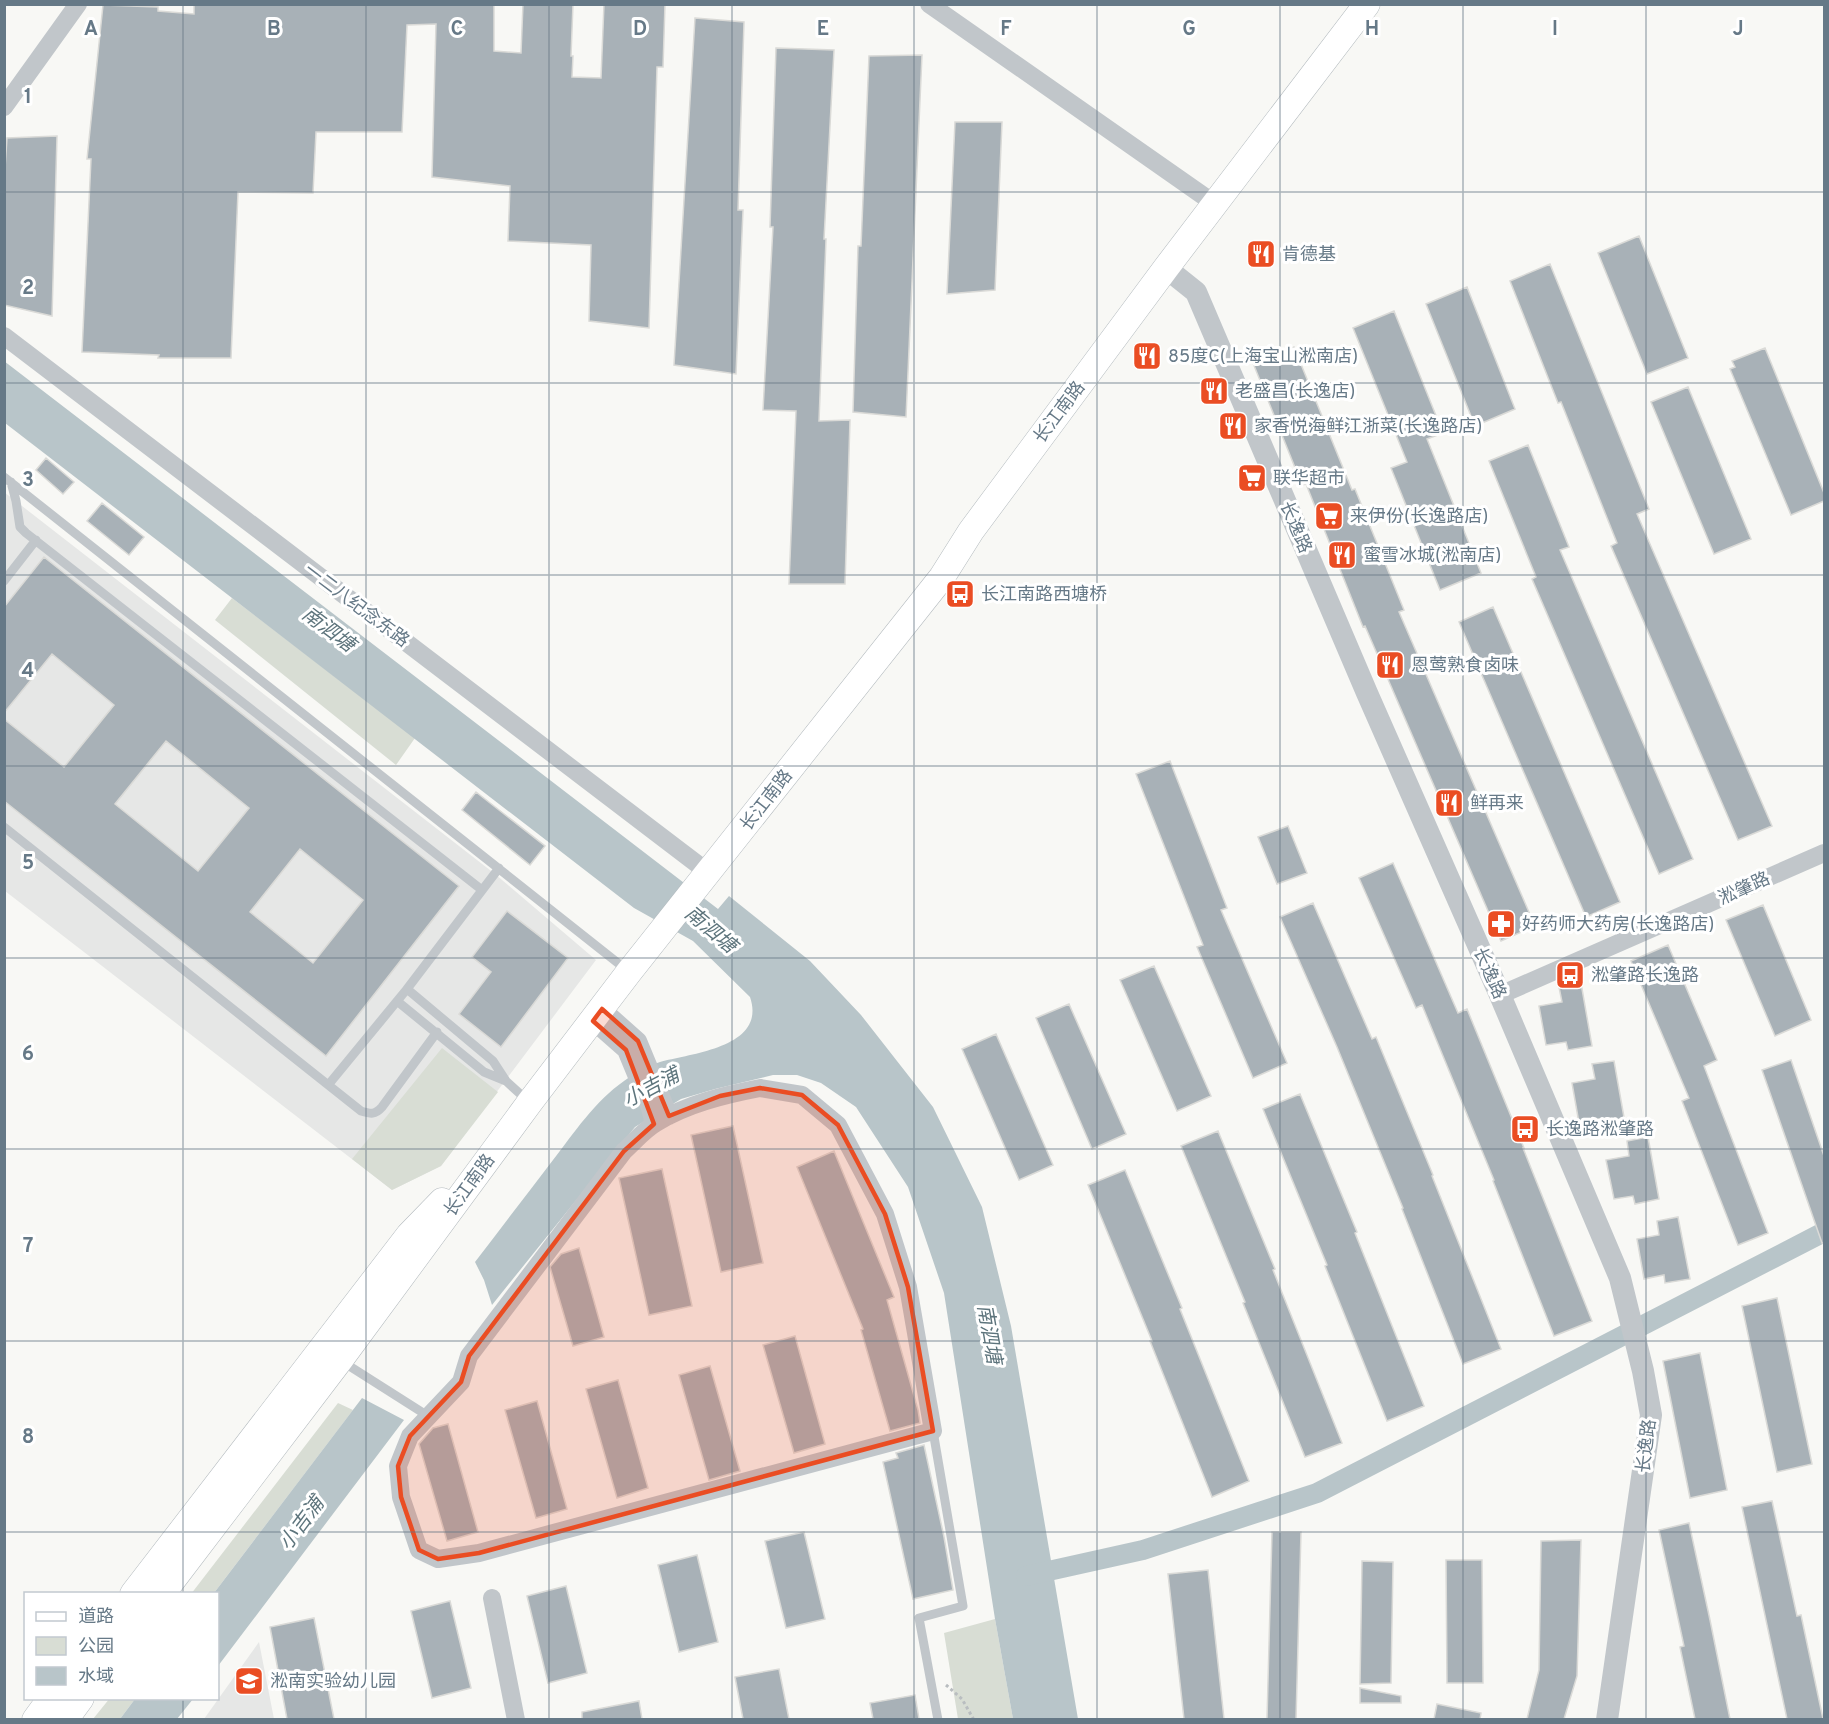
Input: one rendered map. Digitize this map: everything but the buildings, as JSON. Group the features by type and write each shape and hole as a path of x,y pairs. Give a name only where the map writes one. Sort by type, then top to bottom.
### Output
{"main road":[{"name":"长江南路","path":"163,1592 340,1360 502,1138 942,577 971,531 1166,268 1367,4"},
{"path":"134,1592 409,1235 502,1138"},
{"path":"35,1719 49,1700"},
{"path":"65,1719 79,1700"}],"street":[{"path":"4,107 78,4"},
{"path":"929,4 1215,204"},
{"name":"长逸路","path":"1166,268 1196,292 1366,693 1500,995 1620,1278 1643,1371 1651,1415 1607,1719"},
{"name":"一二八纪念东路","path":"4,336 702,882"},
{"name":"淞肇路","path":"1500,995 1824,853"},
{"path":"597,1015 638,1041 636,1052 659,1113"},
{"path":"760,1088 802,1095 838,1125 885,1214 908,1287 933,1431 479,1553 438,1559 419,1550 401,1497 398,1466 410,1436 428,1416 461,1382 469,1356 624,1151 659,1113 720,1096 760,1088"},
{"path":"492,1598 516,1719"}],"lane":[{"path":"8,480 16,501 20,527 482,890"},
{"path":"8,480 499,868 634,967"},
{"path":"4,581 36,540"},
{"path":"4,827 361,1110 371,1114 376,1113 437,1032"},
{"path":"329,1084 397,1001 499,868"},
{"path":"407,988 493,1061 506,1081 530,1102"},
{"path":"397,1001 484,1072 506,1081"},
{"path":"340,1360 428,1416"},
{"path":"933,1431 963,1606 919,1618 938,1719"}],"path":[{"path":"928,1670 962,1699 974,1719"}],"highlighted area":[{"path":"602,1009 638,1041 669,1116 720,1096 760,1088 802,1095 838,1125 885,1214 908,1287 933,1431 479,1553 438,1559 419,1550 401,1497 398,1466 410,1436 461,1382 469,1356 624,1151 654,1124 626,1050 593,1021"}],"shaded area":[{"path":"4,492 495,874 596,960 441,1166 392,1190 5,891"},
{"name":"淞南实验幼儿园","path":"259,1642 274,1719 204,1719"}],"green space":[{"path":"232,598 415,738 396,765 215,620"},
{"path":"442,1048 498,1092 441,1166 392,1190 352,1159"},
{"path":"338,1403 353,1410 215,1592 193,1592"},
{"path":"995,1619 1013,1719 958,1719 944,1633"},
{"path":"108,1700 134,1700 120,1719 93,1719"}],"water":[{"path":"4,361 718,909 729,896 810,961 861,1015 933,1107 982,1207 1011,1326 1078,1719 1013,1719 944,1293 908,1187 856,1107 821,1083 797,1075 773,1075 681,1099 635,1127 492,1305 475,1262 586,1118 613,1089 651,1065 707,1051 738,1037 748,1027 752,1014 750,997 693,941 634,908 5,423"},
{"name":"小吉浦","path":"362,1398 404,1420 219,1665 219,1592 215,1592"},
{"path":"134,1700 192,1700 177,1719 120,1719"}],"waterway":[{"path":"1026,1576 1143,1550 1317,1493 1824,1232"}],"place":[{"name":"肯德基","path":"1261,254"},
{"name":"85度C(上海宝山淞南店)","path":"1147,356"},
{"name":"老盛昌(长逸店)","path":"1214,391"},
{"name":"家香悦·海鲜·江浙菜(长逸路店)","path":"1233,426"},
{"name":"联华超市","path":"1252,478"},
{"name":"来伊份(长逸路店)","path":"1329,516"},
{"name":"蜜雪冰城(淞南店)","path":"1342,555"},
{"name":"长江南路西塘桥","path":"960,594"},
{"name":"恩莺熟食卤味","path":"1390,665"},
{"name":"鲜再来","path":"1449,803"},
{"name":"好药师大药房(长逸路店)","path":"1501,924"},
{"name":"淞肇路长逸路","path":"1570,975"},
{"name":"长逸路淞肇路","path":"1525,1129"},
{"name":"淞南实验幼儿园","path":"249,1681"}],"water label":[{"name":"南泗塘","path":"329,629"},
{"name":"南泗塘","path":"711,929"},
{"name":"南泗塘","path":"990,1334"}]}
